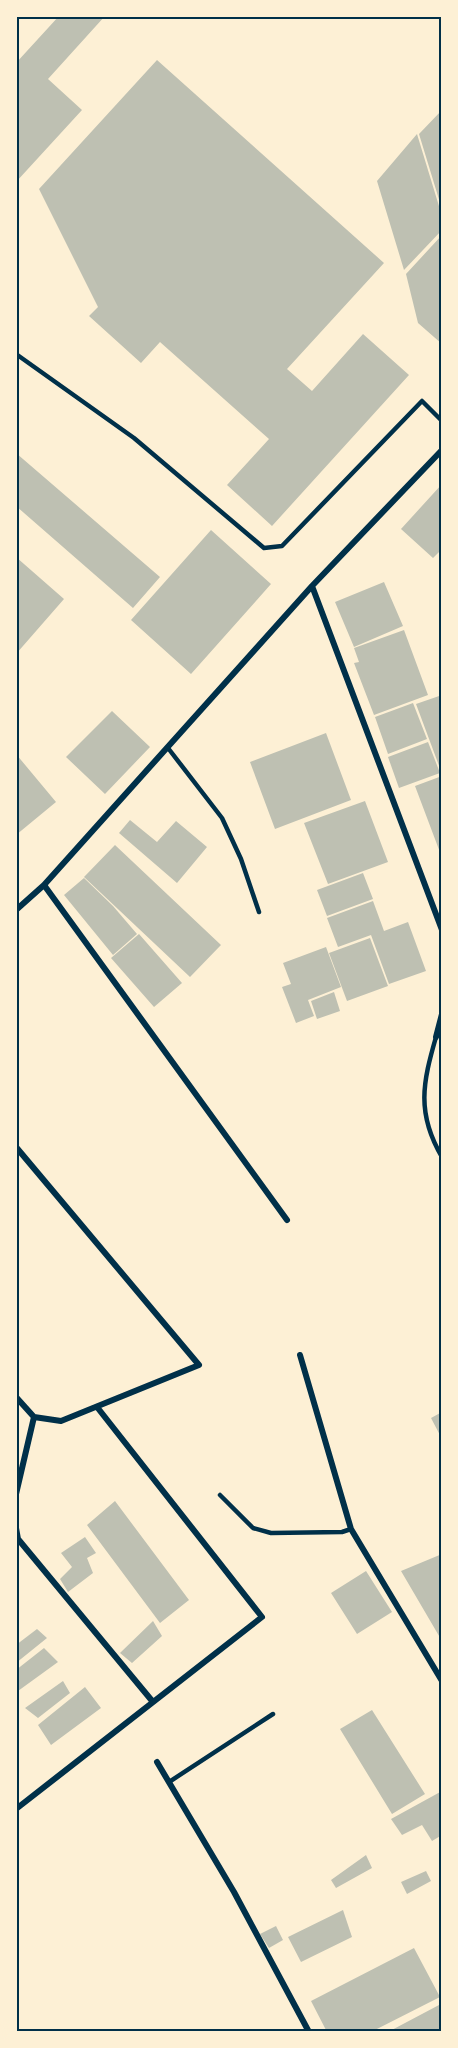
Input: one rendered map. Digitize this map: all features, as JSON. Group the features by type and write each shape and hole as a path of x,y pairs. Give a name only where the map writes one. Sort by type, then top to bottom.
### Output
{"street":[{"path":"16,910 44,885 312,586 441,450"},
{"path":"312,586 441,930"},
{"path":"44,885 287,1220"},
{"path":"436,1037 441,1014"},
{"path":"16,1147 199,1365 62,1421 34,1417 16,1397"},
{"path":"300,1355 351,1529 441,1681"},
{"path":"16,1809 262,1617 97,1407"},
{"path":"16,1494 34,1417"},
{"path":"16,1528 17,1538 153,1702"},
{"path":"157,1762 234,1892 309,2031"}],"lane":[{"path":"16,354 127,433 264,548 282,546 422,401 441,421"},
{"path":"168,748 222,818 259,912"},
{"path":"436,1037 424,1078 425,1114 433,1142 441,1157"},
{"path":"220,1495 253,1528 271,1533 342,1532 351,1529"},
{"path":"169,1782 273,1714"}],"building":[{"path":"59,16 105,16 48,79 82,110 16,182 16,63"},
{"path":"157,60 384,263 287,369 312,391 363,334 409,375 272,526 227,485 269,439 160,342 141,363 89,316 98,307 39,189"},
{"path":"442,110 442,206 441,206 419,134"},
{"path":"417,134 442,216 442,230 404,270 377,181"},
{"path":"442,235 442,344 418,323 406,274"},
{"path":"16,453 160,577 133,608 16,506"},
{"path":"442,484 442,549 433,558 401,529"},
{"path":"211,530 271,584 191,674 131,620"},
{"path":"16,557 64,599 16,654"},
{"path":"384,582 403,626 354,647 335,602"},
{"path":"404,630 428,695 374,715 354,663 359,662 354,648"},
{"path":"442,695 442,771 441,771 416,704"},
{"path":"413,703 427,739 388,754 375,717"},
{"path":"112,711 150,747 105,794 66,757"},
{"path":"326,733 351,800 275,829 250,762"},
{"path":"428,742 440,773 399,788 388,757"},
{"path":"16,754 56,802 16,835"},
{"path":"442,776 442,855 441,855 415,786"},
{"path":"365,801 388,862 328,884 304,823"},
{"path":"130,820 157,842 176,821 207,847 177,883 119,833"},
{"path":"115,845 221,945 190,977 84,877"},
{"path":"363,873 373,899 327,916 317,890"},
{"path":"84,878 113,906 137,934 113,955 64,895"},
{"path":"373,901 384,931 408,922 426,971 389,984 371,935 338,947 327,918"},
{"path":"139,934 182,983 154,1007 111,958"},
{"path":"370,938 388,986 347,1001 329,953"},
{"path":"326,947 341,987 308,1000 314,1016 296,1023 282,987 291,984 283,963"},
{"path":"334,992 340,1011 317,1019 311,1001"},
{"path":"442,1412 442,1439 431,1418"},
{"path":"115,1501 189,1600 160,1623 87,1525"},
{"path":"85,1537 96,1553 87,1558 93,1573 68,1592 60,1579 72,1567 61,1553"},
{"path":"442,1554 442,1641 401,1571"},
{"path":"366,1571 392,1612 357,1634 331,1593"},
{"path":"153,1621 162,1636 132,1663 120,1653"},
{"path":"37,1629 47,1638 16,1663 16,1645"},
{"path":"44,1648 58,1662 18,1691 16,1670"},
{"path":"63,1681 70,1693 38,1718 25,1708"},
{"path":"85,1687 101,1708 51,1745 38,1725"},
{"path":"372,1710 425,1794 392,1814 340,1729"},
{"path":"442,1791 442,1835 432,1841 422,1825 402,1835 391,1819"},
{"path":"366,1855 372,1868 336,1888 331,1880"},
{"path":"426,1871 431,1881 407,1894 401,1882"},
{"path":"343,1910 352,1937 301,1962 288,1937"},
{"path":"276,1926 283,1940 269,1948 260,1934"},
{"path":"414,1948 440,1997 371,2032 327,2032 311,2001"},
{"path":"439,2005 442,2006 442,2032 388,2032"}]}
